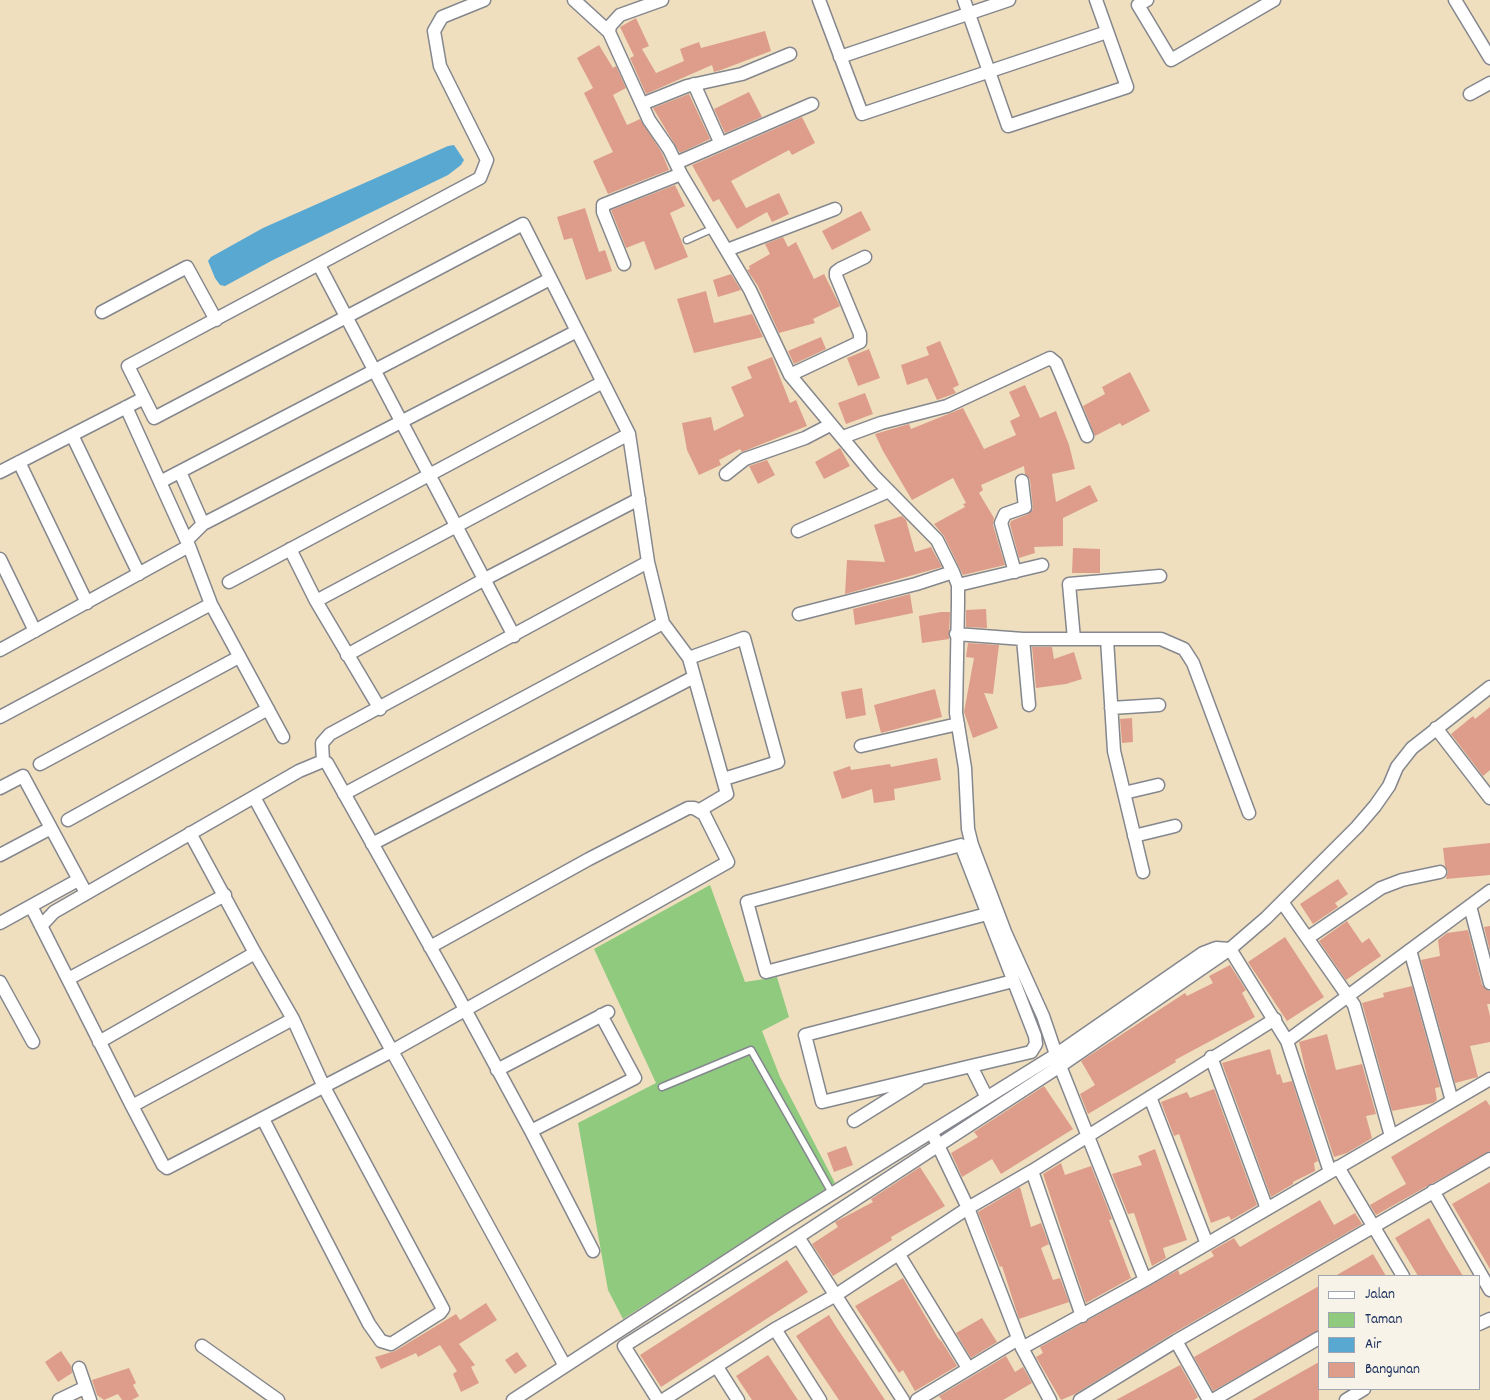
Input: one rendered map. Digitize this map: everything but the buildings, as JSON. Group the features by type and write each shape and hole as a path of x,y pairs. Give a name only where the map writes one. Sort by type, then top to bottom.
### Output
{"street":[{"path":"484,0 442,17 434,31 435,46 440,66 486,160 480,178 128,366 154,418 523,224 629,434 648,562 663,623 689,658 727,794 700,810"},
{"path":"574,0 609,32 649,120 750,290 790,375 830,425 889,491 937,540 954,572 958,585 955,690 965,768 968,829 972,845 1005,932 1089,1134 1145,1280"},
{"path":"609,32 610,26 620,15 662,0"},
{"path":"964,0 1008,126 1127,87 1096,0"},
{"path":"840,57 1009,0"},
{"path":"1147,0 1138,5 1171,60 1274,0"},
{"path":"1455,0 1490,58"},
{"path":"822,1 840,57 862,114 1107,32"},
{"path":"642,104 694,84 742,74 790,54"},
{"path":"1470,94 1490,83"},
{"path":"694,84 720,142"},
{"path":"624,264 602,212 604,205 678,168 720,142 812,104"},
{"path":"726,250 835,209"},
{"path":"790,375 860,342 860,334 836,272 840,268 865,257"},
{"path":"319,265 458,526 514,636"},
{"path":"102,312 187,267 216,320"},
{"path":"160,482 550,279"},
{"path":"0,650 139,574 188,543 203,524 577,331"},
{"path":"842,437 881,423 947,406 1050,358 1056,363 1087,436"},
{"path":"229,582 602,382"},
{"path":"0,472 144,398"},
{"path":"126,407 188,543 211,604 283,736"},
{"path":"726,474 745,459 805,438 830,425"},
{"path":"316,601 629,434"},
{"path":"72,435 139,574"},
{"path":"19,462 87,602"},
{"path":"180,472 203,524"},
{"path":"1015,572 1001,523 1005,514 1025,507 1022,482"},
{"path":"798,531 889,491"},
{"path":"347,655 484,579 639,499"},
{"path":"290,550 316,601 380,709"},
{"path":"0,559 35,631"},
{"path":"323,761 322,743 330,734 380,709 648,562"},
{"path":"958,585 1042,565"},
{"path":"799,614 916,584 954,572"},
{"path":"1074,639 1069,584 1160,576"},
{"path":"0,702 3,715 211,604"},
{"path":"344,794 663,623"},
{"path":"956,634 1023,639 1167,640 1176,644 1190,655 1249,813"},
{"path":"689,658 744,638 778,762 724,779"},
{"path":"1023,639 1029,704"},
{"path":"1106,639 1114,751 1143,872"},
{"path":"40,764 239,656"},
{"path":"372,844 694,677"},
{"path":"658,1400 624,1346 798,1237 1060,1066 1230,948 1282,902 1357,827 1380,799 1397,767 1412,748 1490,686"},
{"path":"1111,708 1159,705"},
{"path":"68,820 268,709"},
{"path":"862,746 958,724"},
{"path":"1436,728 1488,791"},
{"path":"323,761 327,763 465,1010 531,1130 593,1250"},
{"path":"41,926 54,912 86,893 299,771 323,761"},
{"path":"0,788 24,776 86,893"},
{"path":"1124,793 1158,785"},
{"path":"254,798 565,1366"},
{"path":"31,906 132,1106 163,1165 167,1168 392,1051 728,862 704,814 700,810 688,808 589,859 430,947"},
{"path":"1134,836 1175,826"},
{"path":"0,855 51,828"},
{"path":"190,833 255,954 294,1019 324,1087 443,1309 434,1318 391,1344 381,1341 369,1324 263,1119"},
{"path":"987,914 766,972 747,902 961,845 1035,1036 1036,1044 1031,1052 928,1075 822,1102 805,1035 1013,981"},
{"path":"1309,937 1381,888 1402,880 1440,872"},
{"path":"0,923 78,880"},
{"path":"1287,1041 1490,891"},
{"path":"68,979 225,895"},
{"path":"1282,902 1309,937 1358,1014 1391,1136"},
{"path":"1470,906 1490,983"},
{"path":"512,1400 986,1096 1057,1054 1203,953 1216,948 1230,948"},
{"path":"1230,948 1287,1041 1334,1169 1373,1226 1402,1275"},
{"path":"1410,950 1452,1101"},
{"path":"99,1042 255,954"},
{"path":"0,982 33,1042"},
{"path":"497,1070 605,1013 635,1078 531,1130"},
{"path":"132,1106 294,1019"},
{"path":"663,1400 775,1328 836,1295 968,1208 1032,1171 1211,1057 1275,1020"},
{"path":"1211,1057 1267,1209"},
{"path":"971,1066 986,1096"},
{"path":"854,1121 928,1075"},
{"path":"918,1400 968,1368 1082,1316 1490,1080"},
{"path":"1150,1097 1207,1244"},
{"path":"931,1131 968,1208 1020,1343 1050,1400"},
{"path":"1080,1400 1176,1341 1433,1191 1490,1160"},
{"path":"1032,1171 1082,1316"},
{"path":"1433,1191 1490,1290"},
{"path":"798,1237 903,1400"},
{"path":"899,1254 968,1368"},
{"path":"775,1328 820,1400"},
{"path":"1213,1400 1318,1339"},
{"path":"1176,1341 1208,1400"},
{"path":"202,1346 278,1400"},
{"path":"716,1367 738,1400"},
{"path":"78,1368 90,1400"},
{"path":"59,1400 84,1388"},
{"path":"1346,1400 1364,1393"}],"lane":[{"path":"687,240 714,228"},
{"path":"662,1087 752,1050 832,1194"}],"green space":[{"path":"710,885 745,982 777,977 789,1017 762,1031 780,1077 835,1183 623,1319 608,1290 578,1123 656,1083 594,949"}],"water":[{"path":"454,145 464,160 461,165 448,175 273,260 225,286 220,285 215,278 208,261 211,257 263,228"}]}
